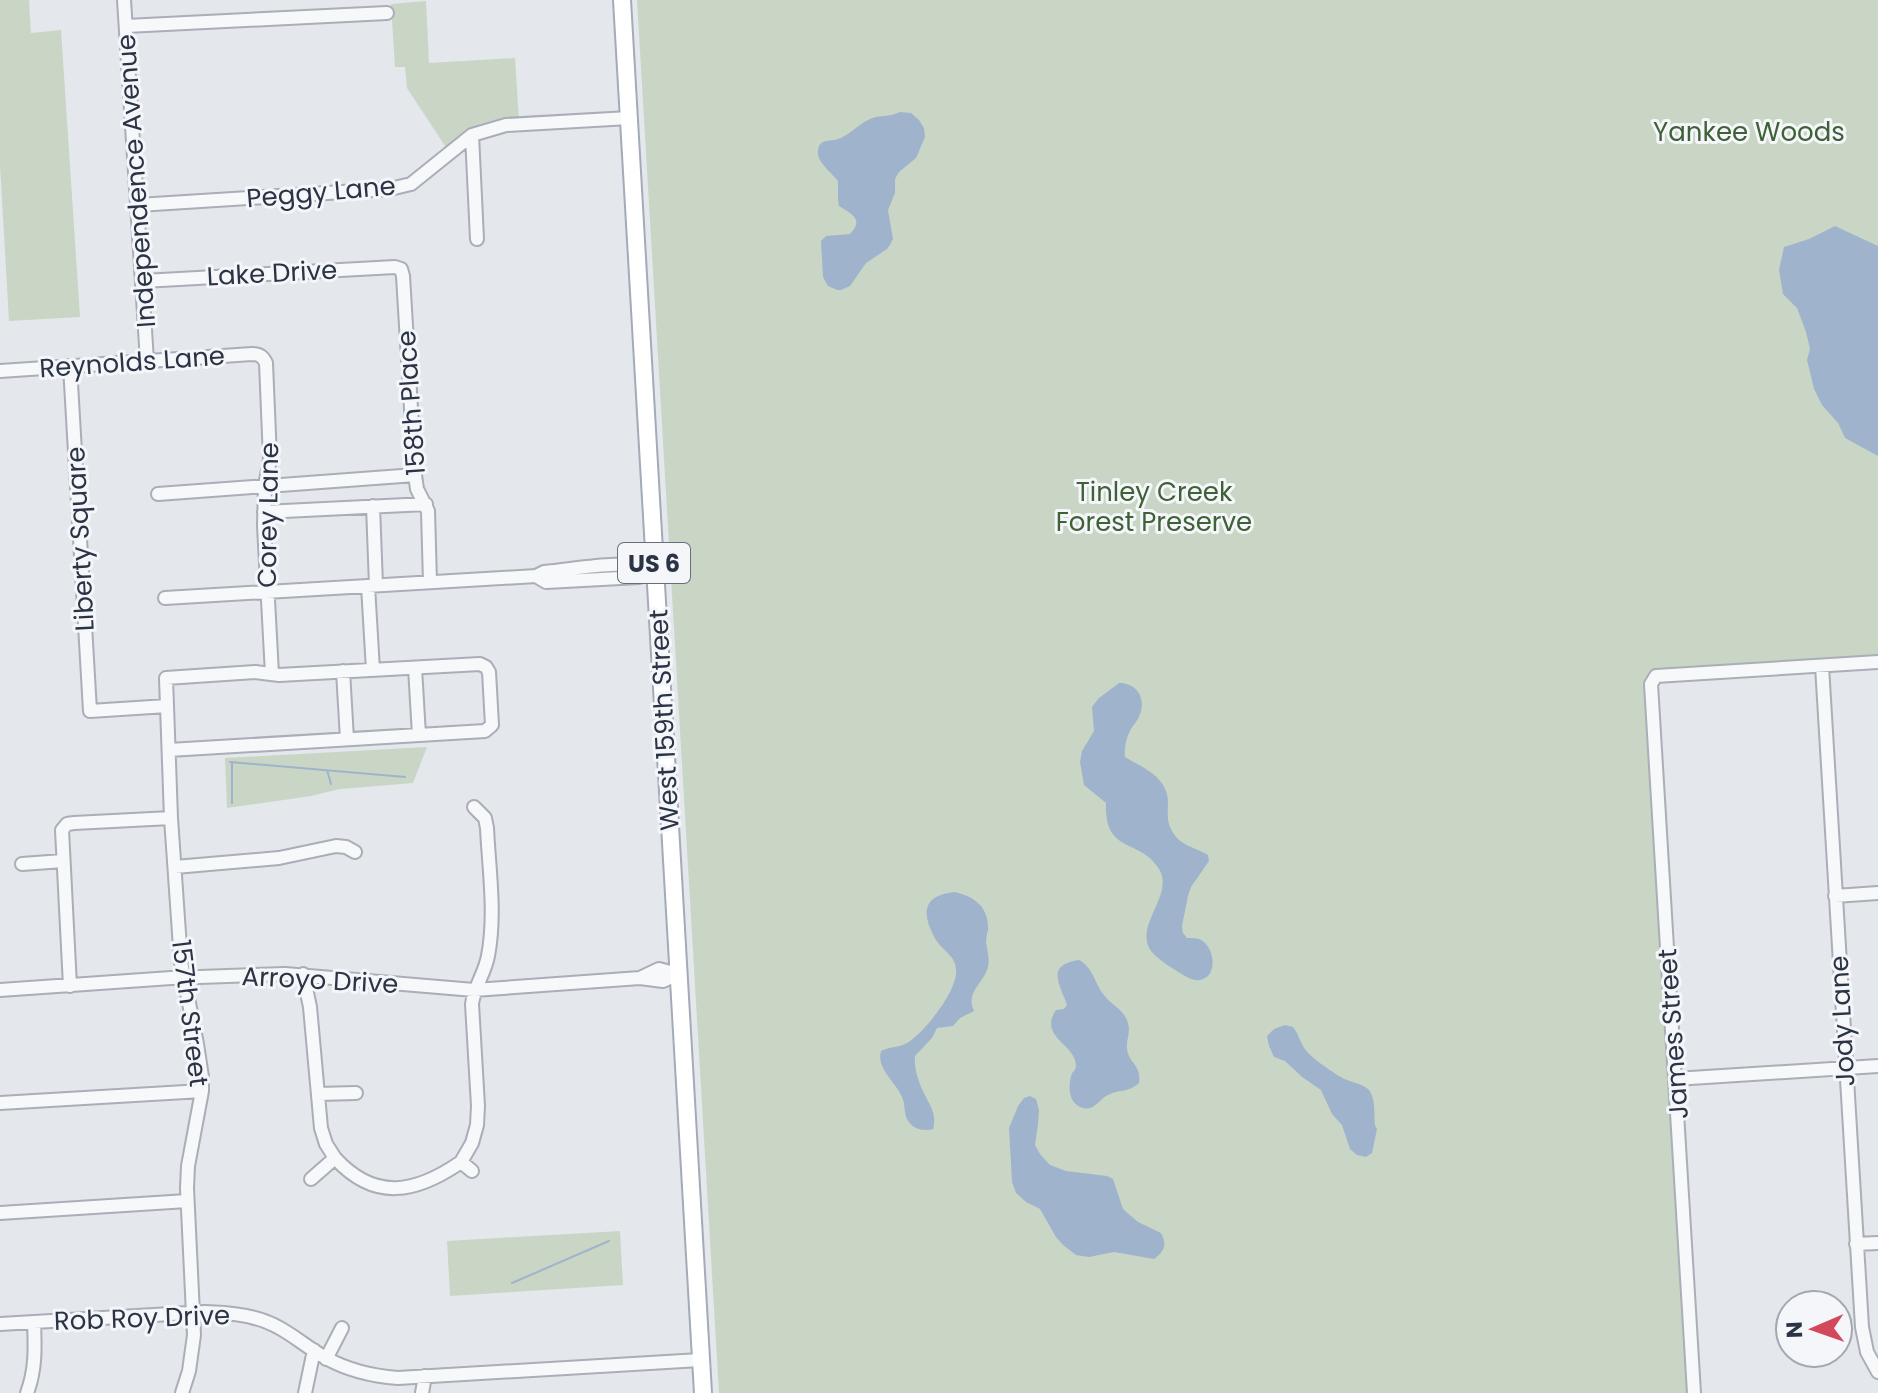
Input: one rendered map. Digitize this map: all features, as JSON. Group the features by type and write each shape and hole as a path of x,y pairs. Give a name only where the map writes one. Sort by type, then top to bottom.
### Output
{"main road":[{"name":"West 159th Street","path":"622,0 703,1393"}],"street":[{"name":"Independence Avenue","path":"124,0 147,361"},
{"path":"126,26 387,13"},
{"name":"Peggy Lane","path":"138,205 390,189 411,184 472,135 506,125 629,118"},
{"path":"472,135 477,239"},
{"name":"Lake Drive","path":"143,281 401,269"},
{"name":"158th Place","path":"401,269 415,475 417,489 428,511 430,582"},
{"name":"Reynolds Lane","path":"0,371 252,354 263,358"},
{"name":"Corey Lane","path":"263,358 266,363 270,459 264,512 272,674"},
{"name":"Liberty Square","path":"70,366 90,711 167,706"},
{"path":"158,494 415,475"},
{"path":"264,512 426,504"},
{"path":"373,506 373,670"},
{"path":"165,598 536,576 546,582 639,577 655,569"},
{"path":"1822,666 1878,662"},
{"path":"169,750 485,731 492,722 489,672 480,664 272,674"},
{"name":"James Street","path":"1694,1393 1651,684 1656,676 1822,666"},
{"name":"Jody Lane","path":"1822,666 1862,1327 1867,1352 1878,1372"},
{"path":"415,668 419,735"},
{"path":"343,671 347,739"},
{"name":"157th Street","path":"182,1393 193,1354 194,1335 188,1166 202,1091 197,1044 183,978 171,818 166,678 255,672 272,674"},
{"path":"303,974 310,1007 321,1128 326,1144 345,1170 378,1186 391,1188 425,1183 466,1166 477,1125 478,1106 472,1004 474,990 488,959 492,921 487,828 485,818 474,807"},
{"path":"70,986 61,833 67,824 171,818"},
{"path":"175,867 279,858 336,846 355,852"},
{"path":"22,864 63,861"},
{"path":"1835,896 1878,893"},
{"name":"Arroyo Drive","path":"0,990 303,974 474,990 640,978 659,969 678,974"},
{"path":"1675,1079 1878,1066"},
{"path":"0,1103 202,1091"},
{"path":"318,1094 356,1093"},
{"path":"311,1179 335,1158"},
{"path":"0,1213 187,1201"},
{"path":"1856,1244 1878,1243"},
{"name":"Rob Roy Drive","path":"0,1324 229,1313 255,1318 279,1328 326,1359 348,1369 367,1375 398,1378 700,1360"},
{"path":"27,1393 34,1373 34,1322"},
{"path":"326,1359 342,1328"},
{"path":"305,1393 314,1350"},
{"path":"422,1393 425,1376"}],"green space":[{"path":"0,0 29,0 31,33 61,30 80,317 9,321 0,165"},
{"name":"Tinley Creek Forest Preserve","path":"637,0 1878,0 1878,659 1650,670 1690,1393 719,1393"},
{"path":"426,1 429,63 515,58 519,120 447,149 407,88 405,67 395,67 391,4"},
{"path":"427,747 413,783 340,789 227,808 225,758"},
{"path":"620,1231 623,1285 450,1296 447,1241"}],"water":[{"path":"900,112 911,113 919,120 925,137 916,158 895,179 895,193 888,210 893,239 887,249 866,263 850,286 837,290 828,286 823,277 821,241 826,236 850,234 856,220 839,206 838,181 819,159 819,146 823,142 842,138 870,119"},
{"path":"1835,226 1878,246 1878,456 1845,438 1838,423 1822,405 1814,389 1807,360 1810,349 1806,332 1797,308 1783,294 1779,270 1784,247"},
{"path":"1119,683 1135,689 1142,702 1139,716 1126,740 1125,757 1163,785 1168,800 1169,823 1175,836 1208,855 1209,861 1191,887 1182,926 1187,938 1202,941 1211,954 1212,968 1203,979 1188,978 1151,951 1147,931 1162,889 1163,879 1159,869 1143,853 1117,839 1107,819 1106,803 1084,785 1080,762 1082,751 1094,731 1092,707"},
{"path":"955,892 974,900 986,915 989,964 973,993 974,1011 960,1018 953,1026 937,1028 915,1056 918,1079 934,1118 933,1129 923,1130 907,1120 902,1097 884,1070 880,1058 881,1051 903,1045 917,1036 940,1009 952,988 955,965 931,931 927,914 936,897"},
{"path":"1079,960 1088,967 1104,995 1126,1018 1128,1053 1139,1077 1139,1083 1135,1086 1110,1094 1087,1108 1078,1106 1072,1100 1070,1086 1076,1067 1074,1058 1051,1027 1056,1010 1064,1009 1067,1005 1058,971 1062,966"},
{"path":"1285,1025 1293,1027 1303,1047 1316,1060 1371,1092 1377,1129 1372,1153 1366,1157 1350,1149 1342,1125 1332,1114 1321,1090 1285,1061 1274,1057 1267,1036"},
{"path":"1030,1096 1036,1099 1039,1110 1035,1145 1040,1154 1050,1165 1066,1171 1113,1179 1123,1209 1138,1222 1161,1233 1164,1247 1154,1259 1114,1252 1089,1257 1076,1255 1056,1237 1040,1209 1016,1193 1012,1182 1009,1128 1018,1106"}],"waterway":[{"path":"230,762 405,777"},
{"path":"232,763 232,803"},
{"path":"327,770 331,784"},
{"path":"512,1283 609,1241"}],"park label":[{"name":"Yankee Woods","path":"1749,132"}]}
